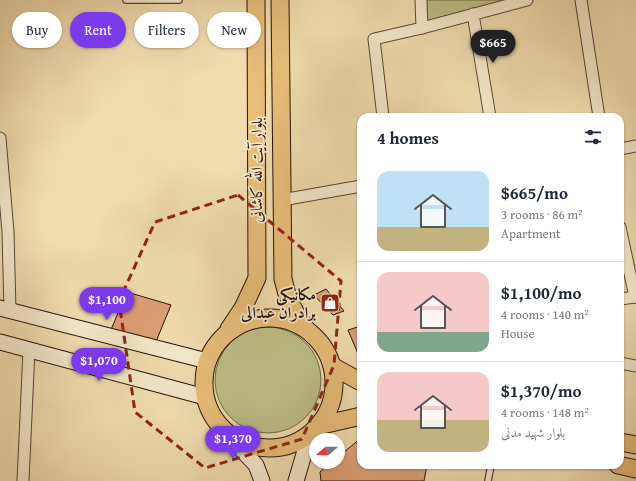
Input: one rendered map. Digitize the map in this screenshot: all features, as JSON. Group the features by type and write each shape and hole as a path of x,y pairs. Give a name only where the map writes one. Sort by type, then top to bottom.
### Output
{"main road":[{"name":"بلوار آیت الله کاشانی","path":"227,332 243,308 257,278 256,0"},
{"name":"بلوار آیت الله کاشانی","path":"280,0 283,279 288,299 295,316 308,330"},
{"path":"256,212 260,224 271,232 282,230"},
{"path":"5,309 207,361"},
{"path":"221,428 234,438 249,445 265,448 281,447 296,443 314,430 327,413 332,398 334,382 332,366 327,352 319,340 308,330 293,322 276,317 259,318 242,322 227,332 215,345 207,361 203,379 205,397 211,414 221,428 256,465 262,481"},
{"path":"0,342 205,397"},
{"path":"332,366 357,380"},
{"path":"314,430 357,417"},
{"path":"296,481 314,430"},
{"path":"624,443 636,446"},
{"path":"624,466 636,469"}],"street":[{"path":"421,0 422,28"},
{"path":"383,113 374,39 527,0"},
{"path":"581,0 598,113"},
{"path":"473,14 489,113"},
{"path":"0,138 8,232 4,263 5,309"},
{"path":"624,148 636,146"},
{"path":"282,200 357,187"},
{"path":"624,244 636,297 624,298"},
{"path":"23,481 29,350"},
{"path":"624,364 636,366"}],"lane":[{"path":"126,0 179,0"},
{"path":"488,481 490,469"}],"highlighted area":[{"path":"238,195 341,281 334,365 302,439 205,468 135,412 119,301 155,222"}],"green space":[{"path":"426,0 509,0 426,22"},
{"path":"268,327 288,331 306,342 317,360 321,380 317,400 306,418 288,429 268,433 248,429 230,418 219,400 215,380 219,360 230,342 248,331"}],"building":[{"name":"مکانیکی برادران عبدالی","path":"326,289 344,311 333,315 314,295"},
{"path":"127,292 171,305 155,344 110,332"},
{"path":"357,327 357,351 348,330"},
{"path":"357,441 357,469 426,469 424,481 321,481 320,472 323,469 345,469 345,451"}],"place":[{"name":"مکانیکی برادران عبدالی","path":"330,303"}]}
